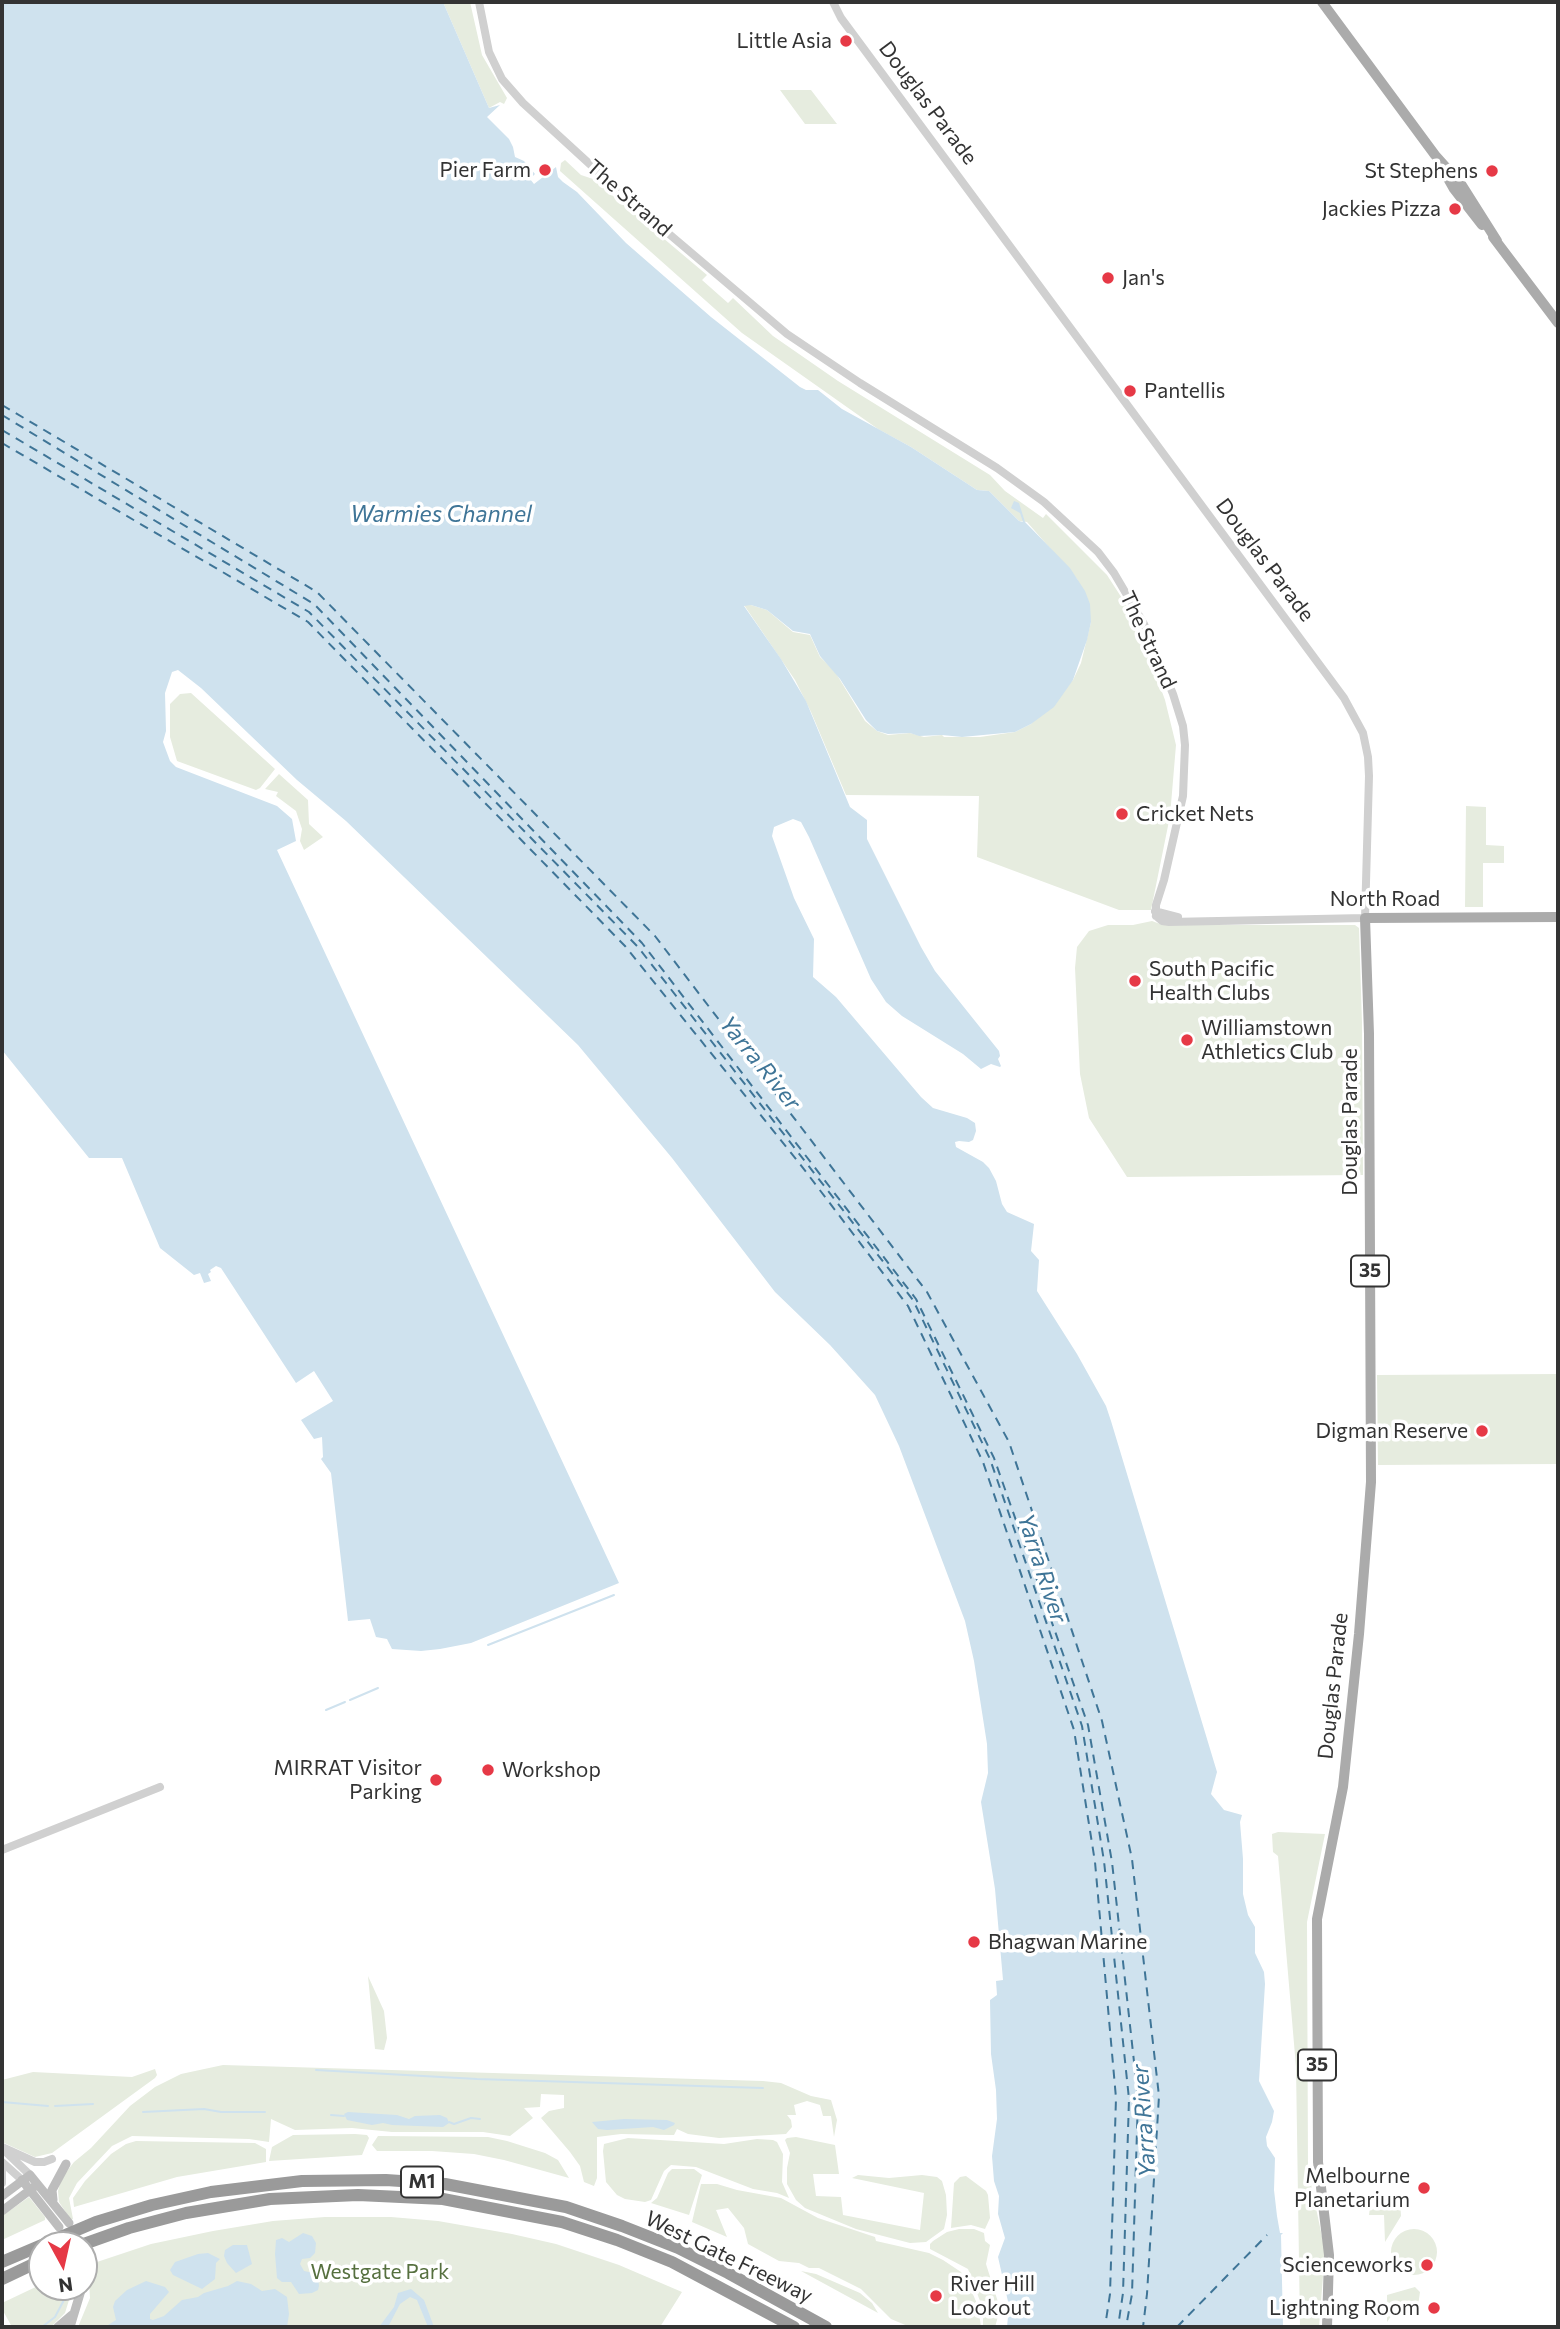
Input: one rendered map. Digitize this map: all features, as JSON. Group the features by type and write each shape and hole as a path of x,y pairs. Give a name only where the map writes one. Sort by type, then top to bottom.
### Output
{"highway":[{"name":"West Gate Freeway","path":"2,2262 96,2222 152,2205 211,2192 302,2181 386,2180 445,2184 566,2207 622,2226 703,2260 826,2327"},
{"name":"West Gate Freeway","path":"98,2239 186,2213 270,2199 358,2195 443,2199 550,2219 617,2240 672,2262 794,2327"},
{"path":"2,2280 28,2267"}],"main road":[{"path":"1322,2 1475,204 1497,241 1558,323"},
{"name":"North Road","path":"1365,918 1558,917"},
{"name":"Douglas Parade","path":"1327,2327 1329,2255 1318,2162 1317,1919 1342,1793 1371,1482 1370,1034 1365,918"},
{"path":"35,2187 64,2225 54,2203 52,2190 66,2164"},
{"path":"2,2196 26,2178 54,2203"},
{"path":"2,2211 35,2187"},
{"path":"69,2327 78,2301"},
{"path":"58,2327 74,2314"}],"street":[{"name":"The Strand","path":"479,2 492,61 502,79 517,97 629,200 767,318 826,360 997,468 1044,502 1098,552 1134,604 1165,673 1183,726 1185,745 1182,796 1158,913"},
{"name":"Douglas Parade","path":"833,2 841,18 1356,717 1363,733 1368,757 1365,918"},
{"name":"North Road","path":"1158,913 1160,920 1166,922 1365,918"},
{"path":"2,1850 160,1787"},
{"path":"2,2148 35,2162 52,2159"},
{"path":"2,2148 13,2157 26,2178"},
{"path":"2,2162 26,2178"},
{"path":"2,2171 2,2183"}],"green space":[{"path":"443,2 470,2 482,55 507,98 504,104 500,102 489,108"},
{"path":"780,90 811,90 837,124 805,124"},
{"path":"565,160 581,175 593,179 707,275 702,280 728,303 733,298 773,336 838,381 990,475 1005,491 1043,518 1046,514 1107,575 1136,620 1165,700 1176,745 1170,816 1151,910 1119,910 977,857 979,796 846,795 795,680 744,605 767,610 793,632 810,635 820,657 834,670 865,721 877,731 888,735 910,733 924,737 980,737 1015,732 1031,724 1073,680 1081,663 1091,622 1077,579 1027,522 1019,521 989,491 977,490 878,429 742,333 560,171 561,163"},
{"path":"191,693 275,769 260,788 256,790 177,761 170,737 170,704 180,694"},
{"path":"279,774 308,800 309,824 323,837 304,850 300,841 302,829 296,811 276,796 278,792 265,789"},
{"path":"1466,806 1486,807 1486,845 1504,846 1504,863 1483,863 1483,907 1465,907"},
{"path":"1152,921 1163,925 1355,925 1359,928 1363,1175 1127,1177 1089,1118 1080,1074 1075,968 1077,947 1089,931 1108,925 1133,925"},
{"name":"Digman Reserve","path":"1558,1374 1558,1464 1378,1465 1377,1375"},
{"path":"1272,1834 1325,1834 1307,1922 1308,2170 1325,2251 1319,2327 1300,2327 1296,2067 1278,1856 1273,1852"},
{"path":"368,1976 384,2011 387,2038 384,2050 375,2049"},
{"path":"223,2065 763,2081 781,2083 811,2096 831,2100 837,2120 834,2137 831,2116 823,2116 820,2105 807,2101 794,2105 796,2115 787,2115 792,2127 786,2134 719,2138 688,2134 677,2129 674,2135 621,2134 597,2137 597,2178 594,2186 584,2182 580,2166 541,2118 549,2111 564,2108 564,2095 541,2094 540,2107 524,2108 533,2118 510,2136 483,2132 392,2132 352,2128 295,2130 271,2119 269,2142 249,2139 132,2136 112,2146 77,2183 69,2198 71,2220 59,2202 58,2191 61,2179 74,2162 91,2148 130,2106 155,2087 181,2074"},
{"path":"155,2069 155,2078 52,2153 35,2157 2,2142 2,2080 33,2072 132,2077"},
{"path":"293,2135 367,2135 369,2138 362,2155 269,2161 272,2147"},
{"path":"378,2136 488,2137 507,2141 558,2160 569,2178 474,2154 377,2151 372,2145"},
{"path":"796,2137 835,2145 839,2174 813,2174 816,2196 841,2197 843,2215 920,2230 924,2193 852,2178 858,2175 889,2178 922,2175 937,2177 942,2181 946,2195 947,2215 944,2229 926,2242 910,2243 856,2229 805,2208 796,2200 787,2184 790,2153 785,2140"},
{"path":"628,2138 724,2144 757,2139 773,2140 783,2154 782,2182 789,2198 753,2189 696,2167 671,2165 664,2171 651,2200 645,2202 625,2199 617,2195 606,2182 603,2151 604,2144"},
{"path":"136,2141 255,2143 266,2149 266,2162 177,2177 74,2207 73,2198 85,2181 111,2154"},
{"path":"672,2169 694,2169 702,2175 689,2215 651,2203 657,2198"},
{"path":"966,2176 988,2195 990,2218 985,2229 971,2225 951,2228 954,2183 960,2177"},
{"path":"701,2184 717,2184 781,2198 818,2218 875,2237 876,2241 929,2253 943,2260 961,2272 969,2285 978,2306 981,2327 910,2327 891,2319 861,2289 819,2268 779,2261 748,2244 744,2228 728,2208 716,2210 727,2237 692,2222"},
{"path":"29,2197 45,2220 2,2240 2,2216"},
{"path":"1380,2198 1400,2200 1401,2216 1385,2242 1384,2215 1369,2215 1370,2207"},
{"name":"Westgate Park","path":"325,2217 391,2217 438,2221 556,2244 619,2265 682,2292 660,2327 78,2327 89,2301 98,2301 98,2262 151,2244 273,2221"},
{"path":"974,2229 984,2233 985,2241 990,2245 986,2264 998,2302 999,2313 995,2327 983,2327 983,2309 968,2269 930,2249 933,2241 947,2232"},
{"path":"1414,2229 1431,2235 1437,2252 1431,2269 1414,2275 1397,2269 1391,2252 1397,2235"},
{"path":"801,2271 816,2274 860,2293 872,2303 878,2313"},
{"path":"1415,2287 1420,2292 1418,2306 1396,2309 1387,2322 1387,2295"},
{"path":"28,2291 28,2301 69,2301 65,2313 51,2327 12,2327 2,2309 2,2303"}],"water":[{"path":"2,2 443,2 489,108 500,105 487,117 509,139 515,157 524,161 535,174 530,179 534,184 556,167 558,177 577,192 626,243 711,317 800,387 818,390 842,409 911,447 977,490 989,491 1023,522 1020,513 1011,508 1014,501 1019,503 1025,522 1070,568 1085,591 1090,604 1091,622 1087,640 1073,680 1054,707 1015,732 962,737 888,734 877,731 866,720 840,679 820,656 810,634 793,631 767,610 751,605 744,606 806,701 850,807 867,820 867,839 921,947 935,971 999,1051 1001,1066 991,1064 981,1069 963,1054 902,1016 886,1002 871,979 809,837 801,822 793,819 774,827 772,836 794,898 814,939 813,977 836,997 933,1108 975,1123 973,1140 955,1142 956,1147 989,1168 1007,1212 1034,1224 1031,1251 1039,1260 1037,1291 1106,1406 1217,1772 1211,1794 1224,1810 1242,1815 1243,1894 1248,1915 1255,1927 1255,1953 1264,1972 1265,1984 1259,2081 1274,2111 1266,2137 1267,2146 1275,2158 1274,2190 1280,2233 1283,2233 1283,2327 1007,2327 1009,2306 998,2257 1005,2238 998,2214 999,2196 994,2181 992,2156 997,2119 991,2054 990,2000 997,1995 996,1981 1003,1980 995,1889 981,1802 988,1773 987,1744 965,1621 899,1446 875,1395 830,1345 775,1292 672,1158 578,1045 346,821 297,780 201,688 178,670 172,672 165,693 166,731 163,742 170,761 176,767 277,806 292,819 296,841 277,850 619,1583 471,1643 440,1649 392,1649 387,1639 376,1637 370,1619 348,1621 331,1473 321,1459 322,1437 314,1439 301,1420 333,1401 314,1371 296,1383 221,1268 216,1266 210,1270 208,1274 211,1281 204,1283 200,1273 194,1275 160,1248 122,1158 89,1158 2,1050"},
{"path":"344,2114 397,2115 409,2119 415,2116 440,2115 447,2118 449,2123 443,2127 383,2123 372,2125 347,2120"},
{"path":"624,2119 667,2120 675,2123 664,2130 653,2127 607,2130 598,2129 592,2122"},
{"path":"303,2233 312,2236 316,2243 315,2253 310,2258 302,2259 300,2264 304,2271 314,2273 318,2277 319,2286 318,2290 312,2293 299,2294 291,2282 282,2282 277,2278 275,2254 276,2240 282,2238 289,2242"},
{"path":"233,2245 247,2245 252,2264 236,2273 224,2256 225,2250"},
{"path":"208,2253 220,2259 216,2263 215,2279 202,2289 173,2275 170,2270 175,2262"},
{"path":"146,2281 165,2287 169,2292 150,2314 150,2319 153,2320 164,2316 182,2300 198,2297 237,2281 251,2284 262,2291 275,2289 287,2297 287,2327 105,2327 116,2320 113,2307 115,2301 127,2290"},
{"path":"411,2289 424,2300 434,2327 428,2327 417,2300 410,2297 400,2304 388,2327 379,2327 394,2307 398,2293"}],"waterway":[{"path":"488,1645 614,1595"},
{"path":"350,1700 378,1688"},
{"path":"326,1710 345,1702"},
{"path":"316,2070 477,2079 763,2088"},
{"path":"2,2102 48,2106"},
{"path":"55,2106 93,2104"},
{"path":"143,2112 204,2109 221,2112 265,2112"},
{"path":"331,2115 344,2116"},
{"path":"449,2122 454,2124 471,2118 480,2119"},
{"path":"42,2327 55,2317 63,2301"}],"ferry route":[{"path":"2,405 317,592 655,936 927,1292 1009,1442 1102,1721 1132,1859 1159,2096 1143,2327"},
{"path":"2,415 314,604 642,943 916,1299 994,1458 1088,1725 1112,1862 1138,2098 1132,2294 1126,2327"},
{"path":"2,430 309,612 638,947 913,1300 990,1459 1082,1726 1104,1861 1129,2099 1123,2293 1118,2327"},
{"path":"2,443 308,622 625,946 800,1164 908,1306 983,1462 1074,1730 1095,1862 1116,2098 1110,2294 1105,2327"},
{"path":"1177,2327 1267,2235"}],"place":[{"name":"Little Asia","path":"846,41"},
{"name":"Pier Farm","path":"545,170"},
{"name":"St Stephens","path":"1492,171"},
{"name":"Jackies Pizza","path":"1455,209"},
{"name":"Jan's","path":"1108,278"},
{"name":"Pantellis","path":"1130,391"},
{"name":"Cricket Nets","path":"1122,814"},
{"name":"South Pacific Health Clubs","path":"1135,981"},
{"name":"Williamstown Athletics Club","path":"1187,1040"},
{"name":"Digman Reserve","path":"1482,1431"},
{"name":"Workshop","path":"488,1770"},
{"name":"MIRRAT Visitor Parking","path":"436,1780"},
{"name":"Bhagwan Marine","path":"974,1942"},
{"name":"Melbourne Planetarium","path":"1424,2188"},
{"name":"Scienceworks","path":"1427,2265"},
{"name":"River Hill Lookout","path":"936,2296"},
{"name":"Lightning Room","path":"1434,2308"}],"water label":[{"name":"Warmies Channel","path":"441,514"},
{"name":"Yarra River","path":"760,1063"},
{"name":"Yarra River","path":"1042,1568"},
{"name":"Yarra River","path":"1144,2121"}]}
